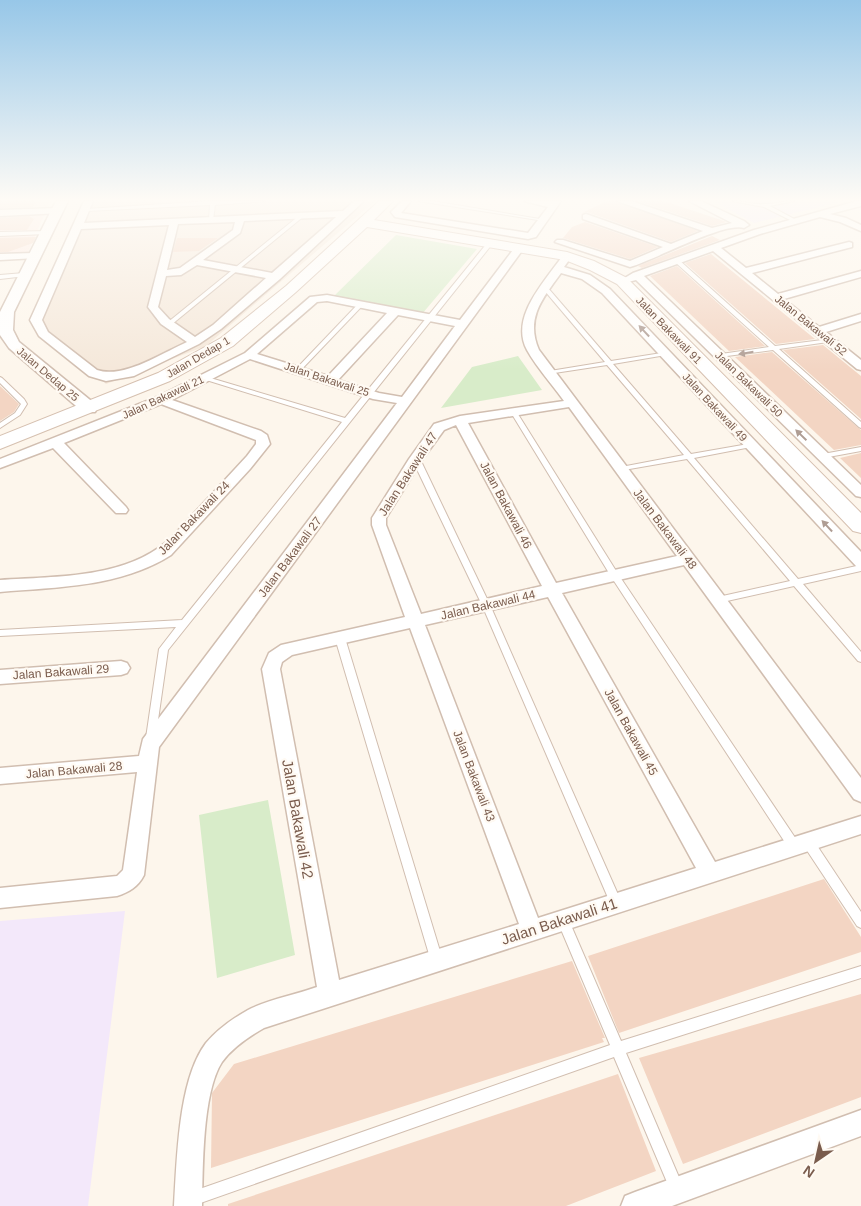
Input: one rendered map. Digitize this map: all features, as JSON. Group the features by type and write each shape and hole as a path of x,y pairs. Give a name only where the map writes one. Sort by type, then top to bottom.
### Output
{"main road":[{"name":"Jalan Dedap 1","path":"0,443 164,377 226,342 291,289 326,257"},
{"name":"Jalan Bakawali 91","path":"566,257 629,278 861,526"}],"street":[{"name":"Jalan Dedap 25","path":"33,257 3,312 3,333 14,345 89,408"},
{"path":"64,257 36,322 43,334 93,373 114,377 133,371 195,342 226,320 298,257"},
{"path":"165,257 153,307 168,324 195,342"},
{"path":"161,273 180,272 202,257"},
{"name":"Jalan Bakawali 27","path":"0,898 117,886 128,880 134,870 149,754 405,401 513,257"},
{"name":"Jalan Bakawali 48","path":"561,257 546,289 533,309 528,322 527,330 533,350 718,600 859,786"},
{"name":"Jalan Bakawali 49","path":"563,257 577,274 595,282 606,291 861,562"},
{"path":"572,257 627,264 647,257"},
{"path":"629,278 687,257"},
{"name":"Jalan Bakawali 52","path":"726,257 861,366"},
{"path":"744,272 801,257"},
{"path":"196,262 276,277"},
{"path":"776,298 861,274"},
{"name":"Jalan Bakawali 50","path":"629,278 721,356 861,493"},
{"path":"309,302 323,297 464,324"},
{"name":"Jalan Bakawali 21","path":"0,464 161,400 249,355 309,302"},
{"path":"331,380 395,311"},
{"path":"818,331 861,317"},
{"name":"Jalan Bakawali 25","path":"249,355 369,393 405,401"},
{"name":"Jalan Bakawali 24","path":"0,586 70,580 106,574 135,567 155,559 175,542 262,444 262,438 256,434 161,400"},
{"name":"Jalan Bakawali 47","path":"415,621 379,522 382,512 438,427 460,420 513,410 572,403"},
{"name":"Jalan Bakawali 46","path":"460,420 552,590"},
{"path":"56,443 120,510"},
{"name":"Jalan Bakawali 44","path":"287,650 688,559"},
{"name":"Jalan Bakawali 45","path":"552,590 710,873"},
{"name":"Jalan Bakawali 43","path":"415,621 532,930"},
{"name":"Jalan Bakawali 42","path":"287,650 274,658 271,669 330,995"},
{"name":"Jalan Bakawali 29","path":"0,677 121,668"},
{"name":"Jalan Bakawali 28","path":"0,776 149,754"},
{"name":"Jalan Bakawali 41","path":"188,1203 196,1101 200,1082 207,1065 217,1049 236,1031 258,1018 861,825"},
{"path":"635,1206 861,1123"}],"lane":[{"path":"168,324 253,257"},
{"path":"149,754 164,649 479,257"},
{"path":"677,261 861,426"},
{"path":"0,276 24,275"},
{"path":"546,289 861,658"},
{"path":"298,370 361,304"},
{"path":"721,356 828,340"},
{"path":"550,373 666,354"},
{"path":"205,378 346,421"},
{"path":"0,379 24,404 18,414 0,426"},
{"path":"513,410 615,576 801,844 861,922"},
{"path":"621,468 750,445"},
{"path":"823,456 861,449"},
{"path":"416,459 486,605 616,903"},
{"path":"718,600 861,568"},
{"path":"0,633 184,622"},
{"path":"340,638 437,961"},
{"path":"563,920 677,1190"},
{"path":"188,1203 618,1049 861,972"}],"shaded area":[{"path":"64,257 309,257 206,346 106,384 36,322"},
{"path":"125,911 88,1206 0,1206 0,921"}],"green space":[{"path":"373,257 470,257 422,314 334,296"},
{"path":"518,356 542,390 441,408 472,367"},
{"path":"268,800 295,955 217,978 199,815"}],"building":[{"path":"660,257 672,257 642,268 638,266"},
{"path":"702,257 715,257 815,339 776,344 685,263"},
{"path":"677,266 765,346 729,351 650,276"},
{"path":"823,345 861,376 861,419 783,350"},
{"path":"772,352 861,430 861,445 834,450 735,357"},
{"path":"0,386 19,404 14,412 0,421"},
{"path":"861,453 861,478 840,458"},
{"path":"824,879 861,937 861,952 619,1033 588,956"},
{"path":"572,961 605,1038 602,1038 604,1042 211,1168 212,1093 234,1064"},
{"path":"861,994 861,1097 683,1164 639,1058"},
{"path":"618,1074 656,1171 566,1206 228,1206 228,1204"}]}
